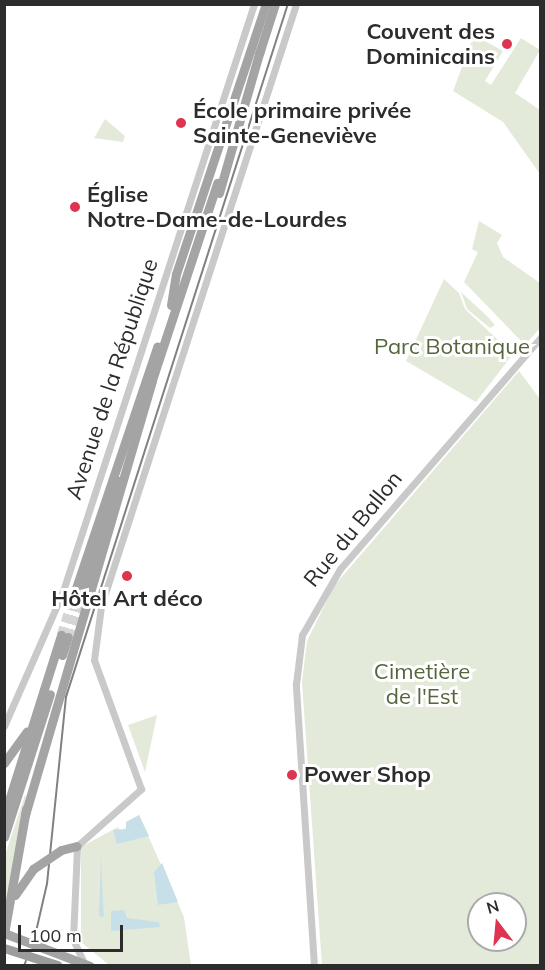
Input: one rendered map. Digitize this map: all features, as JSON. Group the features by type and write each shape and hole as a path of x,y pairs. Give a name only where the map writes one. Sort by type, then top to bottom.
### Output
{"highway":[{"path":"4,948 57,965"}],"main road":[{"path":"267,4 222,158 275,4"},
{"path":"171,305 176,274 267,4"},
{"path":"162,350 174,330 221,189 260,51"},
{"name":"Avenue de la République","path":"214,183 152,381 78,595 171,305 214,183"},
{"path":"25,814 152,381"},
{"path":"4,764 21,744 65,636 43,718 4,837"},
{"path":"4,816 46,684"},
{"path":"43,718 5,933 87,964"},
{"path":"9,908 33,869 61,850 77,846"}],"street":[{"name":"Avenue de la République","path":"4,726 62,594 254,4"},
{"path":"87,964 73,939 77,846 141,789 94,660 100,614 296,4"},
{"name":"Rue du Ballon","path":"314,966 296,684 302,635 340,569 540,338"}],"green space":[{"path":"474,35 503,51 485,81 491,85 521,38 540,50 515,93 540,110 540,174 503,122 453,91"},
{"path":"105,119 125,136 123,142 94,138"},
{"path":"479,221 502,235 497,243 503,257 540,283 540,328 525,345 464,282 478,252 472,249"},
{"name":"Parc Botanique","path":"444,279 459,293 465,309 513,354 476,402 406,361"},
{"path":"461,292 495,325 490,328 467,309"},
{"name":"Cimetière de l'Est","path":"519,371 540,399 540,965 322,966 302,682 307,641 334,586"},
{"path":"157,715 145,772 128,725"},
{"path":"26,796 5,905 5,855"},
{"path":"139,815 184,917 191,965 109,965 81,942 81,847 118,827 121,832"}],"water":[{"path":"139,815 149,836 117,844 113,830 126,829 126,822"},
{"path":"101,856 103,903 104,917 99,916"},
{"path":"162,863 178,902 158,905 154,872"},
{"path":"124,910 127,918 159,922 160,927 111,931 111,911"}],"tunnel":[{"path":"61,635 74,594"},
{"path":"68,637 81,596"}],"tram line":[{"path":"36,932 47,884 66,697 288,4"},
{"path":"24,966 26,961"}],"place":[{"name":"Couvent des Dominicains","path":"507,44"},
{"name":"École primaire privée Sainte-Geneviève","path":"181,123"},
{"name":"Église Notre-Dame-de-Lourdes","path":"75,207"},
{"name":"Hôtel Art déco","path":"127,576"},
{"name":"Power Shop","path":"292,775"}]}
